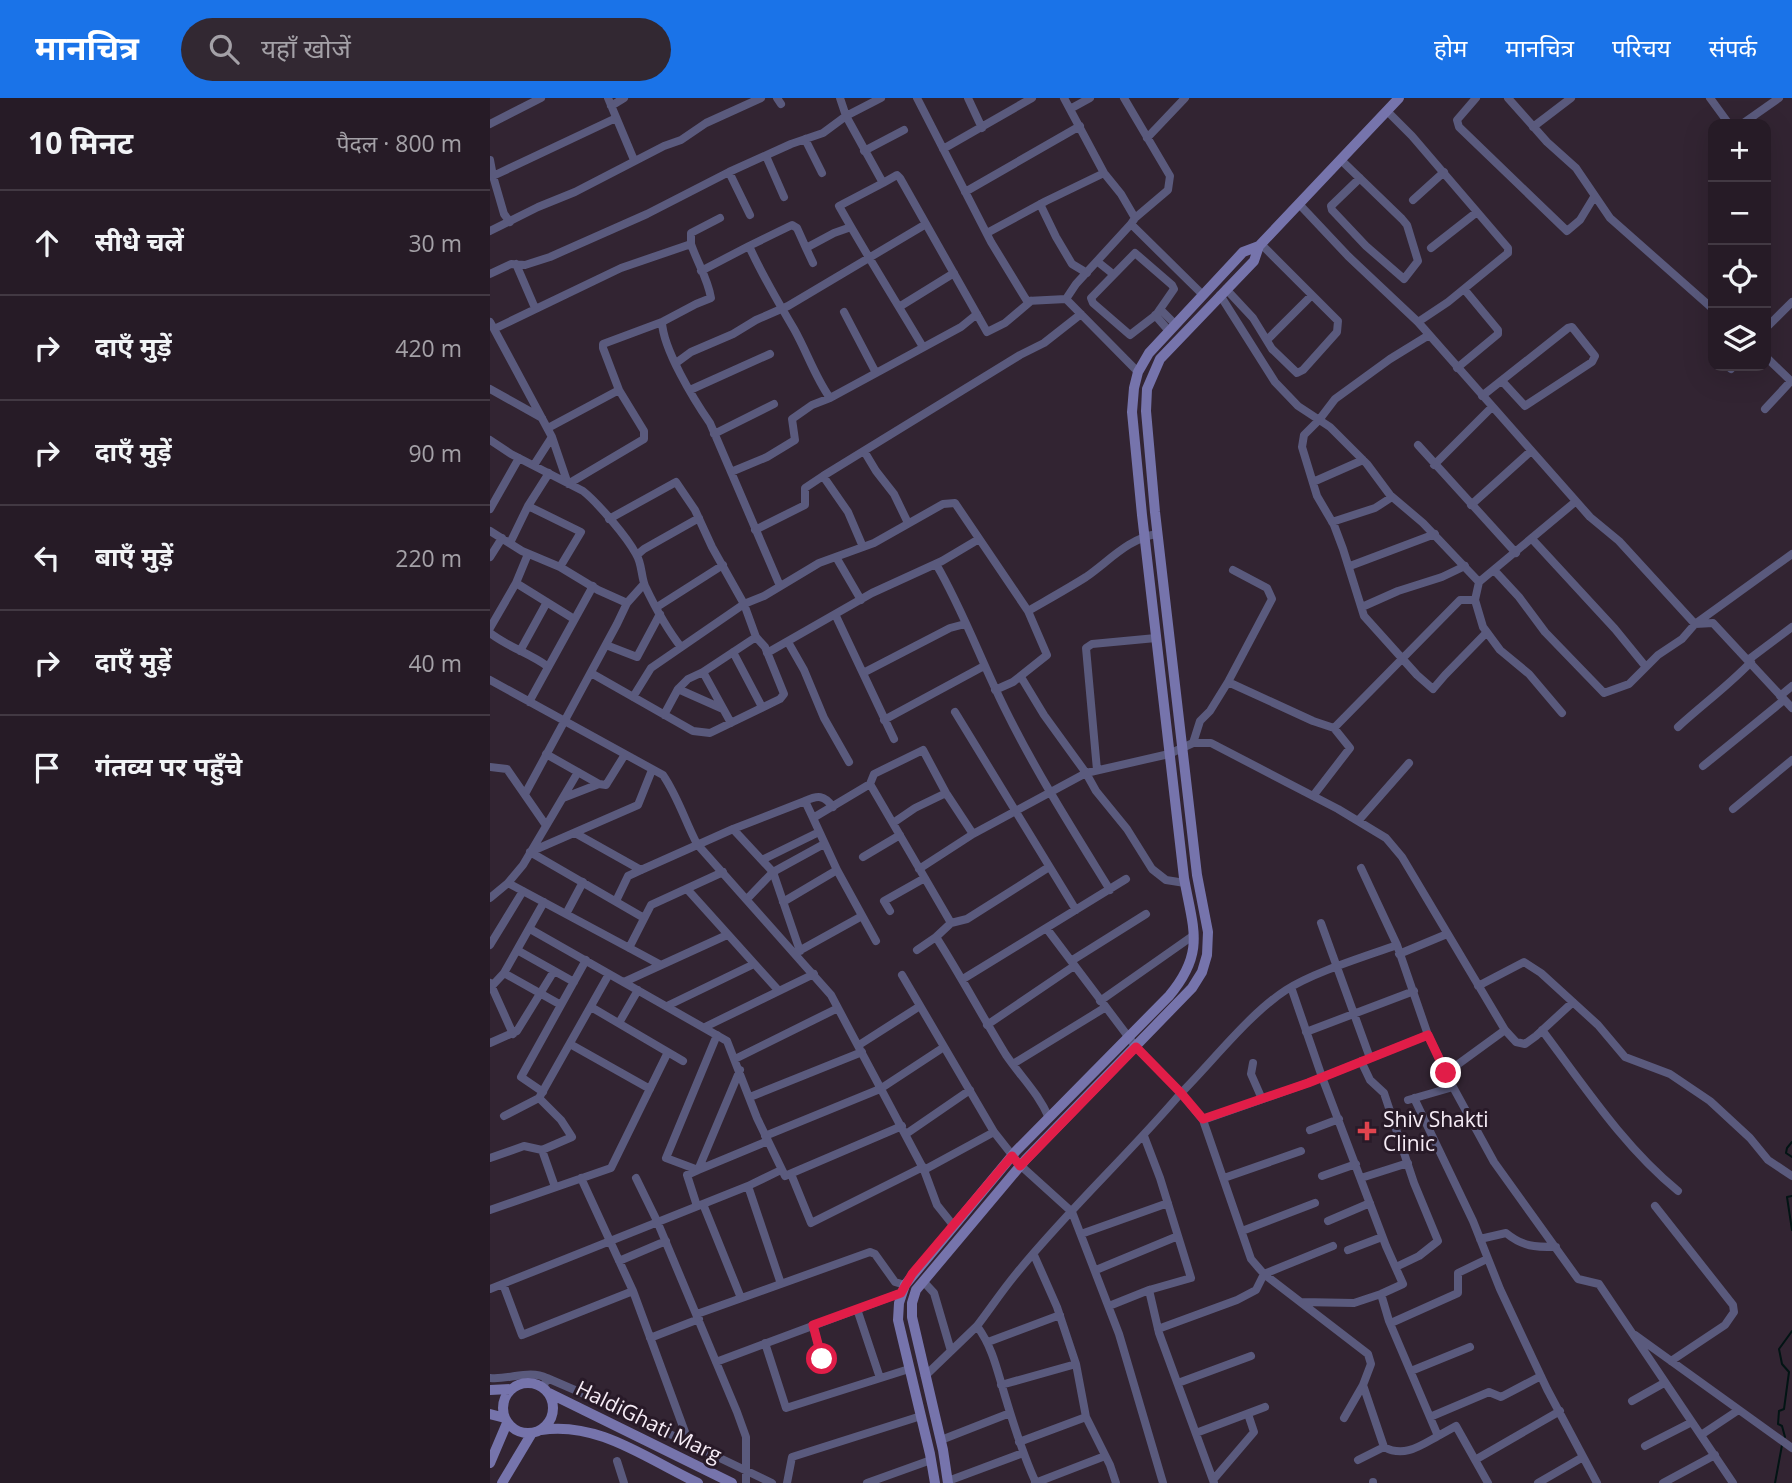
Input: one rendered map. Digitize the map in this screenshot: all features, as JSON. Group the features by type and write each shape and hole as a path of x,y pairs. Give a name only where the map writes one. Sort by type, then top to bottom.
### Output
{"street":[{"path":"490,124 541,98"},
{"path":"624,98 609,102 634,160"},
{"path":"490,231 575,192 634,160 681,140 706,123 761,98"},
{"path":"840,98 846,116 883,183"},
{"path":"490,274 512,264 524,265 550,257 647,214 729,172 823,133 846,116 881,98"},
{"path":"917,98 987,233 1027,301 1066,299 1133,221 1168,190 1170,176 1124,98"},
{"path":"968,98 982,128"},
{"path":"943,149 1032,98"},
{"path":"1064,98 1104,173 1121,194 1133,221 1203,295"},
{"path":"1070,109 1090,98"},
{"path":"1147,138 1185,98"},
{"path":"716,1362 903,1289 1012,1156 1129,1037 1181,981 1190,967 1194,954 1194,934 1185,883 1144,536 1132,412 1134,388 1138,372 1149,353 1243,253 1260,245 1399,98"},
{"path":"1476,98 1457,120 1459,127 1567,231 1580,220 1594,197"},
{"path":"1508,98 1533,127 1576,168 1610,218 1712,308"},
{"path":"1533,127 1571,98"},
{"path":"1710,98 1725,119"},
{"path":"1749,119 1779,98"},
{"path":"1387,111 1444,172 1508,251 1464,289 1418,322"},
{"path":"494,176 566,139 616,118"},
{"path":"965,192 1080,126"},
{"path":"864,151 904,130"},
{"path":"805,139 822,173"},
{"path":"766,156 784,197"},
{"path":"490,160 509,222"},
{"path":"1340,160 1360,178 1407,225 1418,261 1404,279 1366,246 1332,210 1331,206 1360,178"},
{"path":"729,172 750,215"},
{"path":"1413,200 1444,172"},
{"path":"987,233 1104,173"},
{"path":"923,347 839,206 898,176 987,332 1005,323 1032,301"},
{"path":"1040,204 1072,264 1087,273"},
{"path":"1299,204 1348,256 1418,322 1575,502 1619,541 1695,624"},
{"path":"1431,248 1477,212"},
{"path":"568,484 644,439 645,431 619,390 603,348 604,344 662,322 711,298 691,244 691,233 720,218"},
{"path":"676,363 691,352 781,309 926,224"},
{"path":"701,271 792,225 797,228 813,263"},
{"path":"806,248 851,227"},
{"path":"568,484 546,423 491,329 621,268 691,244"},
{"path":"1023,1453 948,1482 911,1311 914,1297 923,1281 1020,1166 1192,988 1202,972 1207,955 1208,932 1197,875 1157,534 1146,418 1147,389 1160,359 1254,261 1260,245"},
{"path":"1223,292 1253,318 1285,363 1297,373 1303,370 1339,327 1338,321 1260,245"},
{"path":"749,246 799,339 818,381 830,398"},
{"path":"1138,253 1174,289 1158,312 1130,335 1093,303 1091,298 1132,255 1138,253"},
{"path":"1100,259 1115,272"},
{"path":"516,264 535,308"},
{"path":"900,307 954,273"},
{"path":"1457,368 1498,334 1498,330 1464,289"},
{"path":"1223,292 1275,382 1298,406 1319,420 1363,460 1392,497 1435,534 1479,582"},
{"path":"1267,340 1312,295"},
{"path":"1066,299 1138,372"},
{"path":"1771,323 1792,302"},
{"path":"844,312 876,373"},
{"path":"1158,312 1172,328"},
{"path":"731,472 768,457 795,440 792,419 812,405 830,398 961,327 977,314"},
{"path":"755,530 805,505 805,488 823,476 1044,343 1081,314"},
{"path":"662,322 662,335 694,400 710,423 780,586"},
{"path":"1482,396 1572,327 1595,356 1592,362 1525,407 1502,381"},
{"path":"1429,335 1350,386 1335,399 1304,435 1303,447 1317,496 1332,522 1350,566 1364,616 1402,659 1433,689 1487,632"},
{"path":"690,390 770,354"},
{"path":"1765,409 1792,381 1771,362"},
{"path":"490,389 546,423"},
{"path":"546,423 619,390"},
{"path":"714,434 774,404"},
{"path":"1434,465 1492,407"},
{"path":"534,465 552,437"},
{"path":"490,440 593,499 638,555 644,584 659,610 664,626 681,647"},
{"path":"1418,445 1516,553"},
{"path":"864,451 894,494 908,523"},
{"path":"1471,505 1531,451"},
{"path":"490,509 494,492 519,458"},
{"path":"1313,482 1363,460"},
{"path":"510,543 528,506 549,473"},
{"path":"823,476 848,512 863,547"},
{"path":"591,673 693,731 710,733 780,699 784,694 767,653 756,637 744,604 699,518 676,482 609,519"},
{"path":"1332,522 1375,508 1392,497"},
{"path":"633,697 646,672 716,626 744,604 799,573 863,547 950,502 955,503 1028,611 1047,655 1020,677 995,690"},
{"path":"1562,713 1529,674 1500,650 1487,632 1475,600 1479,582 1575,502"},
{"path":"528,506 581,532 560,567"},
{"path":"638,555 699,518"},
{"path":"490,531 528,554 560,567 627,603"},
{"path":"1028,611 1084,578 1144,536 1157,534"},
{"path":"1350,566 1435,534"},
{"path":"490,557 502,538"},
{"path":"1532,539 1615,629 1646,667"},
{"path":"767,653 861,600 979,540"},
{"path":"528,554 490,631 502,642 547,666"},
{"path":"1494,570 1519,597 1545,632 1604,693 1629,684 1658,655 1682,639 1695,624 1792,554"},
{"path":"836,558 861,600"},
{"path":"936,564 957,600 995,690 1050,792 1110,890"},
{"path":"606,645 637,656 659,610 723,565"},
{"path":"1362,607 1465,566"},
{"path":"1193,743 1200,721 1210,711 1228,682 1272,599 1267,588 1233,570"},
{"path":"516,583 574,619"},
{"path":"525,794 627,603 644,584"},
{"path":"529,702 593,586"},
{"path":"1334,728 1460,600 1475,600"},
{"path":"520,651 547,601"},
{"path":"835,614 894,739"},
{"path":"1695,624 1713,623 1792,708"},
{"path":"863,674 950,628 965,624"},
{"path":"1678,727 1714,694 1733,681 1749,661 1792,626"},
{"path":"664,715 678,689 688,679 756,637"},
{"path":"1097,770 1086,648 1092,643 1156,638"},
{"path":"788,642 804,670 824,718 849,762"},
{"path":"733,652 762,707"},
{"path":"884,720 985,666"},
{"path":"702,672 731,723"},
{"path":"1020,677 1152,869 1166,880 1185,883"},
{"path":"490,680 624,756 663,775 675,793 687,825 698,844 798,952 831,995 924,1168 937,1205 953,1225"},
{"path":"1228,682 1334,728 1350,748 1313,796"},
{"path":"1703,766 1782,698 1792,686"},
{"path":"678,689 723,709"},
{"path":"955,712 1076,910"},
{"path":"919,869 973,834 1086,773 1169,754 1193,743 1211,743 1386,838 1402,857 1505,1030 1516,1042 1525,1044 1573,1002"},
{"path":"813,818 870,784 874,774 923,750 946,793 973,834"},
{"path":"546,754 599,784 606,785 624,756"},
{"path":"1734,809 1792,760"},
{"path":"1358,821 1409,763"},
{"path":"490,767 507,768 545,824"},
{"path":"530,852 638,805 652,770"},
{"path":"490,898 508,883 530,852 578,772"},
{"path":"562,799 599,784"},
{"path":"870,784 951,923"},
{"path":"893,823 915,808 946,793"},
{"path":"616,901 628,876 698,844 818,796 824,797 833,807"},
{"path":"805,801 837,870 876,941"},
{"path":"733,829 773,872 798,952"},
{"path":"762,860 819,832"},
{"path":"575,833 642,870"},
{"path":"863,857 900,835"},
{"path":"747,899 773,872 824,844"},
{"path":"530,852 644,918"},
{"path":"917,950 951,923 967,919 1049,867"},
{"path":"1361,868 1398,949 1428,1035 1494,1162 1578,1279 1599,1284 1733,1483"},
{"path":"783,902 837,870"},
{"path":"629,948 651,905 723,872"},
{"path":"890,911 884,901 923,878"},
{"path":"963,979 1126,879"},
{"path":"566,914 583,882"},
{"path":"508,883 661,965"},
{"path":"687,889 778,990"},
{"path":"490,945 523,891"},
{"path":"513,1034 491,986 504,973 544,902"},
{"path":"987,1025 1072,963 1146,914"},
{"path":"798,952 862,916"},
{"path":"1321,923 1354,1014 1370,1080 1384,1093 1438,1241 1419,1256 1396,1267"},
{"path":"530,929 727,1041 766,1139 785,1176 904,1130 970,1090"},
{"path":"1047,929 1136,1047 1203,1119 1251,1259 1264,1274 1368,1354 1371,1364 1363,1385 1344,1418"},
{"path":"624,982 727,934"},
{"path":"1013,1064 1103,1004 1194,934"},
{"path":"925,1376 977,1326 1017,1273 1240,1029 1291,987 1338,968 1447,934"},
{"path":"936,937 963,979 987,1025 1042,1102 1049,1118"},
{"path":"517,950 573,982"},
{"path":"490,1157 524,1146 542,1150 572,1137 541,1095 521,1077 586,960"},
{"path":"1478,986 1524,962 1541,973 1598,1025 1625,1057 1670,1074 1710,1101 1750,1138 1768,1160 1792,1176"},
{"path":"667,1006 754,964"},
{"path":"490,1043 513,1034 521,1027 554,971"},
{"path":"504,973 561,1005"},
{"path":"504,1116 541,1095 609,974"},
{"path":"705,1027 814,974"},
{"path":"902,975 994,1132 1020,1166 1072,1212 1096,1270 1163,1483"},
{"path":"1291,987 1382,1237 1403,1284 1354,1303 1301,1302"},
{"path":"619,1023 638,990"},
{"path":"1306,1032 1413,991"},
{"path":"750,1097 861,1049 920,1006"},
{"path":"591,1007 683,1060"},
{"path":"736,1059 838,1008"},
{"path":"1446,1073 1505,1030"},
{"path":"1542,1030 1625,1138 1655,1172 1678,1191"},
{"path":"698,1170 666,1158 717,1035"},
{"path":"1203,1119 1322,1077 1428,1035"},
{"path":"570,1044 650,1089"},
{"path":"741,1298 687,1175 880,1088 944,1047"},
{"path":"490,1210 611,1168 668,1052"},
{"path":"1253,1063 1251,1074 1262,1099"},
{"path":"698,1170 740,1070"},
{"path":"1453,1087 1411,1099 1480,1239 1541,1376 1597,1483"},
{"path":"1310,1130 1339,1119"},
{"path":"791,1174 811,1223 994,1132"},
{"path":"1108,1306 1191,1278 1144,1136"},
{"path":"542,1150 555,1187"},
{"path":"1224,1178 1301,1151"},
{"path":"1361,1178 1408,1163"},
{"path":"1322,1176 1356,1164"},
{"path":"490,1289 748,1186 781,1170"},
{"path":"581,1178 633,1291 689,1443"},
{"path":"636,1178 666,1241 746,1437 746,1483"},
{"path":"748,1186 781,1284"},
{"path":"1081,1234 1168,1203"},
{"path":"1242,1231 1315,1203"},
{"path":"1328,1221 1370,1203"},
{"path":"1655,1206 1733,1305 1734,1312 1725,1325 1671,1361"},
{"path":"1480,1239 1506,1233 1518,1243 1530,1247 1556,1247"},
{"path":"1096,1270 1178,1236"},
{"path":"1348,1250 1382,1237"},
{"path":"619,1261 666,1241"},
{"path":"1158,1329 1212,1311 1246,1296 1256,1290 1264,1274 1334,1247"},
{"path":"650,1338 741,1298 870,1252 875,1254 892,1280 903,1289"},
{"path":"1034,1255 1060,1315 1076,1364 1086,1416 1116,1483"},
{"path":"1391,1324 1458,1293 1458,1273 1488,1259"},
{"path":"923,1281 934,1293 951,1351"},
{"path":"503,1284 522,1335 633,1291"},
{"path":"903,1289 898,1320 935,1483"},
{"path":"1149,1290 1158,1329 1213,1481"},
{"path":"1381,1294 1438,1436"},
{"path":"857,1309 880,1378"},
{"path":"988,1342 1060,1315"},
{"path":"813,1325 822,1359"},
{"path":"977,1326 996,1360 1019,1442 1035,1483 1105,1456"},
{"path":"1630,1331 1737,1411 1792,1448"},
{"path":"765,1343 786,1408 909,1369"},
{"path":"1410,1371 1470,1347"},
{"path":"1178,1383 1251,1356"},
{"path":"1001,1385 1076,1364"},
{"path":"490,1378 533,1374 546,1386 554,1409 548,1425 537,1432 502,1483"},
{"path":"1430,1417 1489,1392 1501,1397 1541,1376"},
{"path":"490,1390 512,1389 524,1383 546,1386 689,1443 772,1483"},
{"path":"1633,1401 1664,1383"},
{"path":"1363,1385 1384,1447 1393,1452 1404,1452 1456,1426 1488,1483"},
{"name":"HaldiGhati Marg","path":"546,1386 732,1483"},
{"path":"491,1459 506,1420 503,1402 512,1389"},
{"path":"1196,1433 1265,1407"},
{"path":"1475,1460 1560,1411"},
{"path":"1701,1435 1737,1411"},
{"path":"490,1413 506,1420 518,1432 537,1432"},
{"path":"940,1440 1010,1413"},
{"path":"1213,1481 1254,1432 1248,1414"},
{"path":"786,1483 792,1457 920,1416"},
{"path":"1019,1442 1086,1416"},
{"path":"1645,1446 1692,1422"},
{"name":"HaldiGhati Marg","path":"537,1432 558,1427 603,1435 698,1483"},
{"path":"1358,1460 1384,1447"},
{"path":"1663,1483 1715,1455"},
{"path":"1538,1483 1583,1457"},
{"path":"867,1483 931,1460"},
{"path":"617,1461 624,1483"}],"waterway":[{"path":"1792,1142 1786,1153 1792,1157"},
{"path":"1792,1196 1787,1197 1792,1230"},
{"path":"1785,1437 1782,1426 1778,1424 1779,1411 1784,1409 1789,1372 1782,1364 1779,1349 1792,1331"},
{"path":"1775,1483 1782,1445"}],"place":[{"name":"Shiv Shakti Clinic","path":"1367,1131"}],"route":[{"path":"822,1359 813,1325 901,1293 912,1274 1012,1156 1020,1166 1136,1047 1203,1119 1308,1083 1428,1035 1446,1073"}]}
